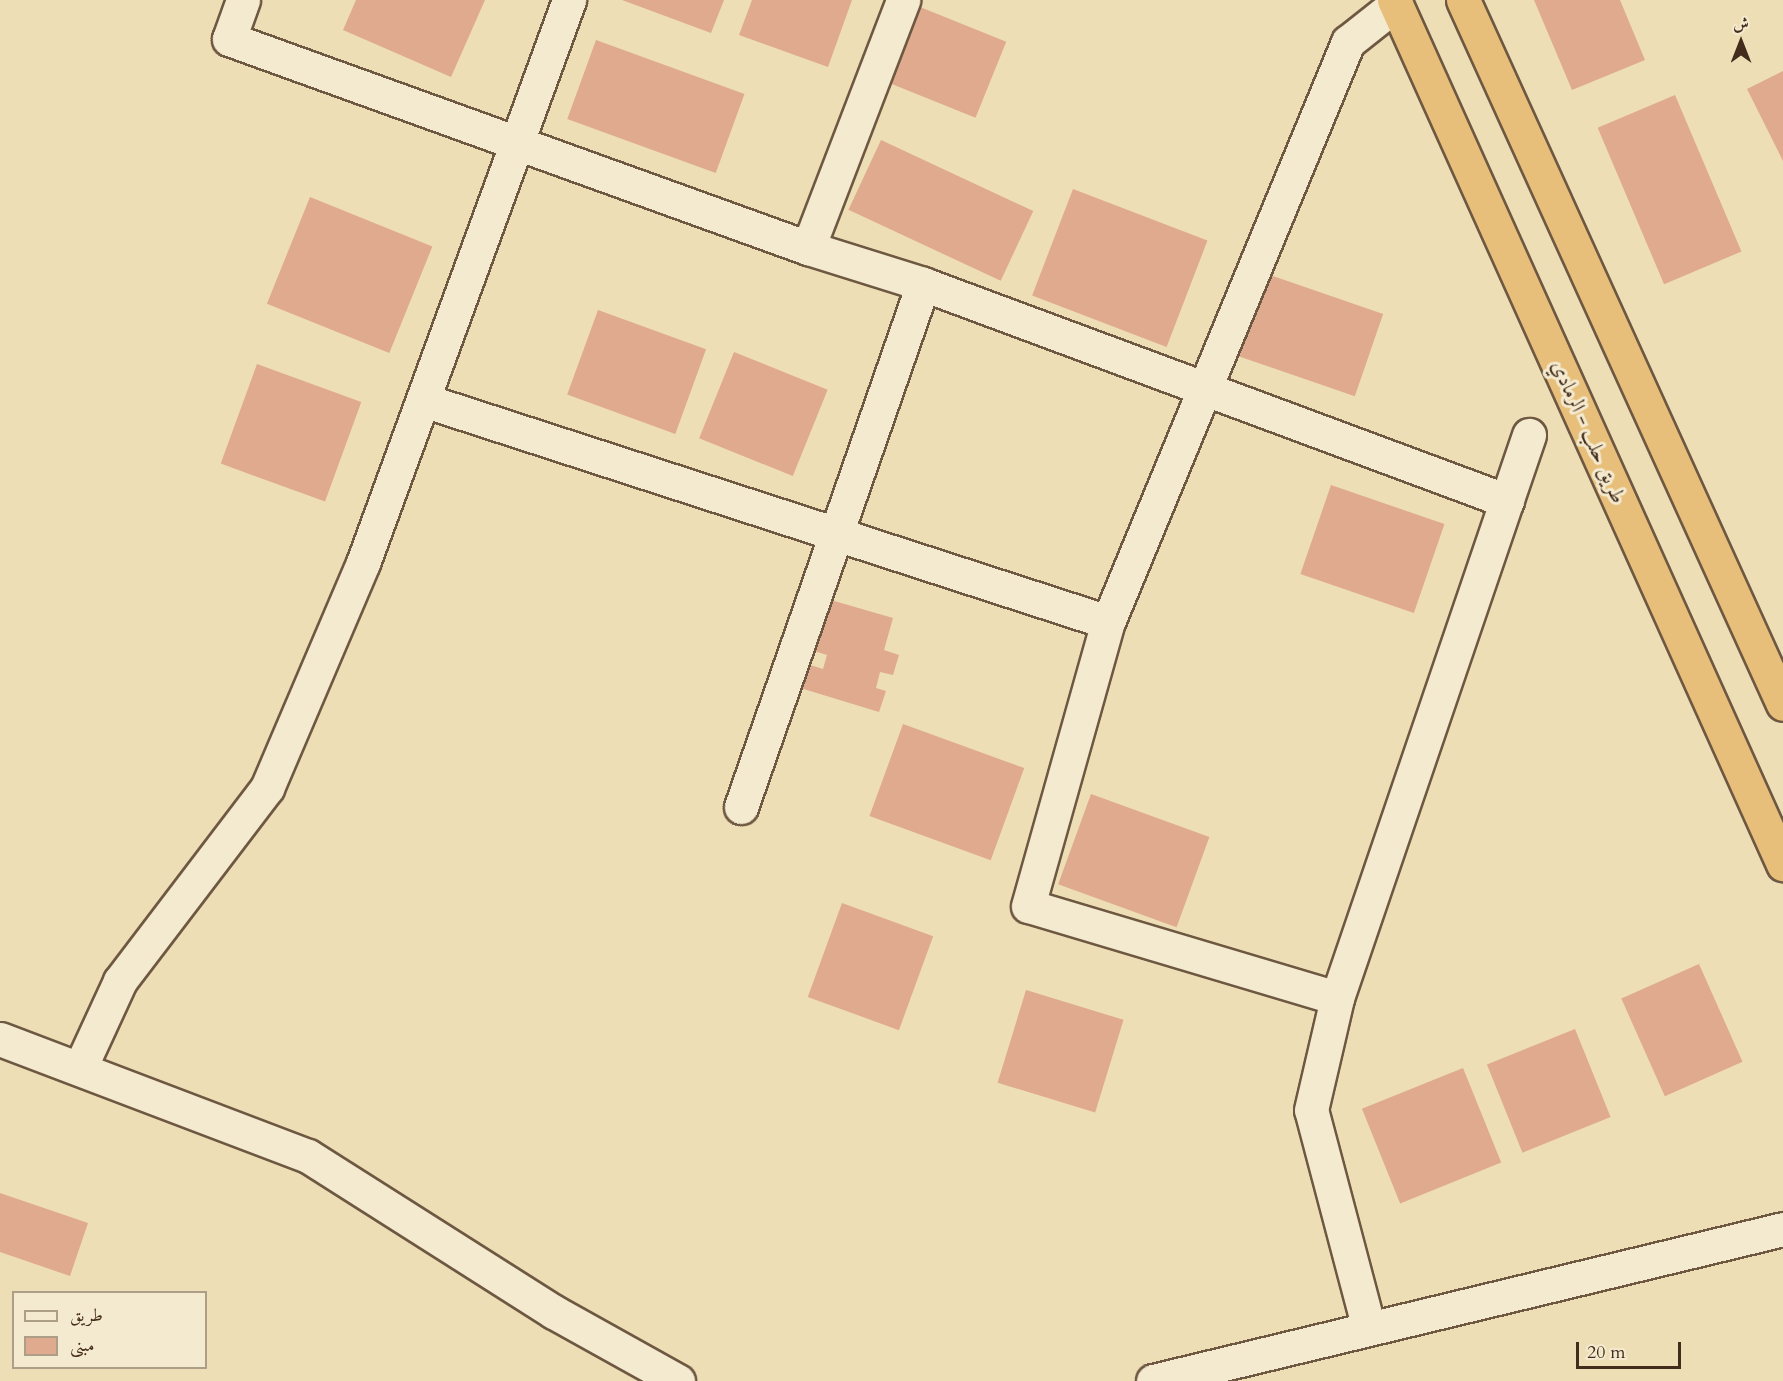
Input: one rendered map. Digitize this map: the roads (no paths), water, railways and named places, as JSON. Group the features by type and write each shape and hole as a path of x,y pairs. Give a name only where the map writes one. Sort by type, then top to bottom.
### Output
{"highway":[{"path":"1463,0 1783,704"},
{"name":"طريق حلب - الرمادي","path":"1395,2 1783,864"}],"street":[{"path":"243,0 228,39 808,248 923,284 1203,391 1507,501"},
{"path":"81,1068 120,981 267,788 363,563 569,0"},
{"path":"808,248 903,0"},
{"path":"1337,998 1028,906 1108,622 1348,42 1395,2"},
{"path":"741,807 839,537 923,284"},
{"path":"423,400 839,537 1108,622"},
{"path":"1368,1325 1311,1110 1337,998 1529,435"},
{"path":"0,1039 308,1156 554,1312 678,1381"},
{"path":"1153,1381 1368,1325 1783,1229"}]}
